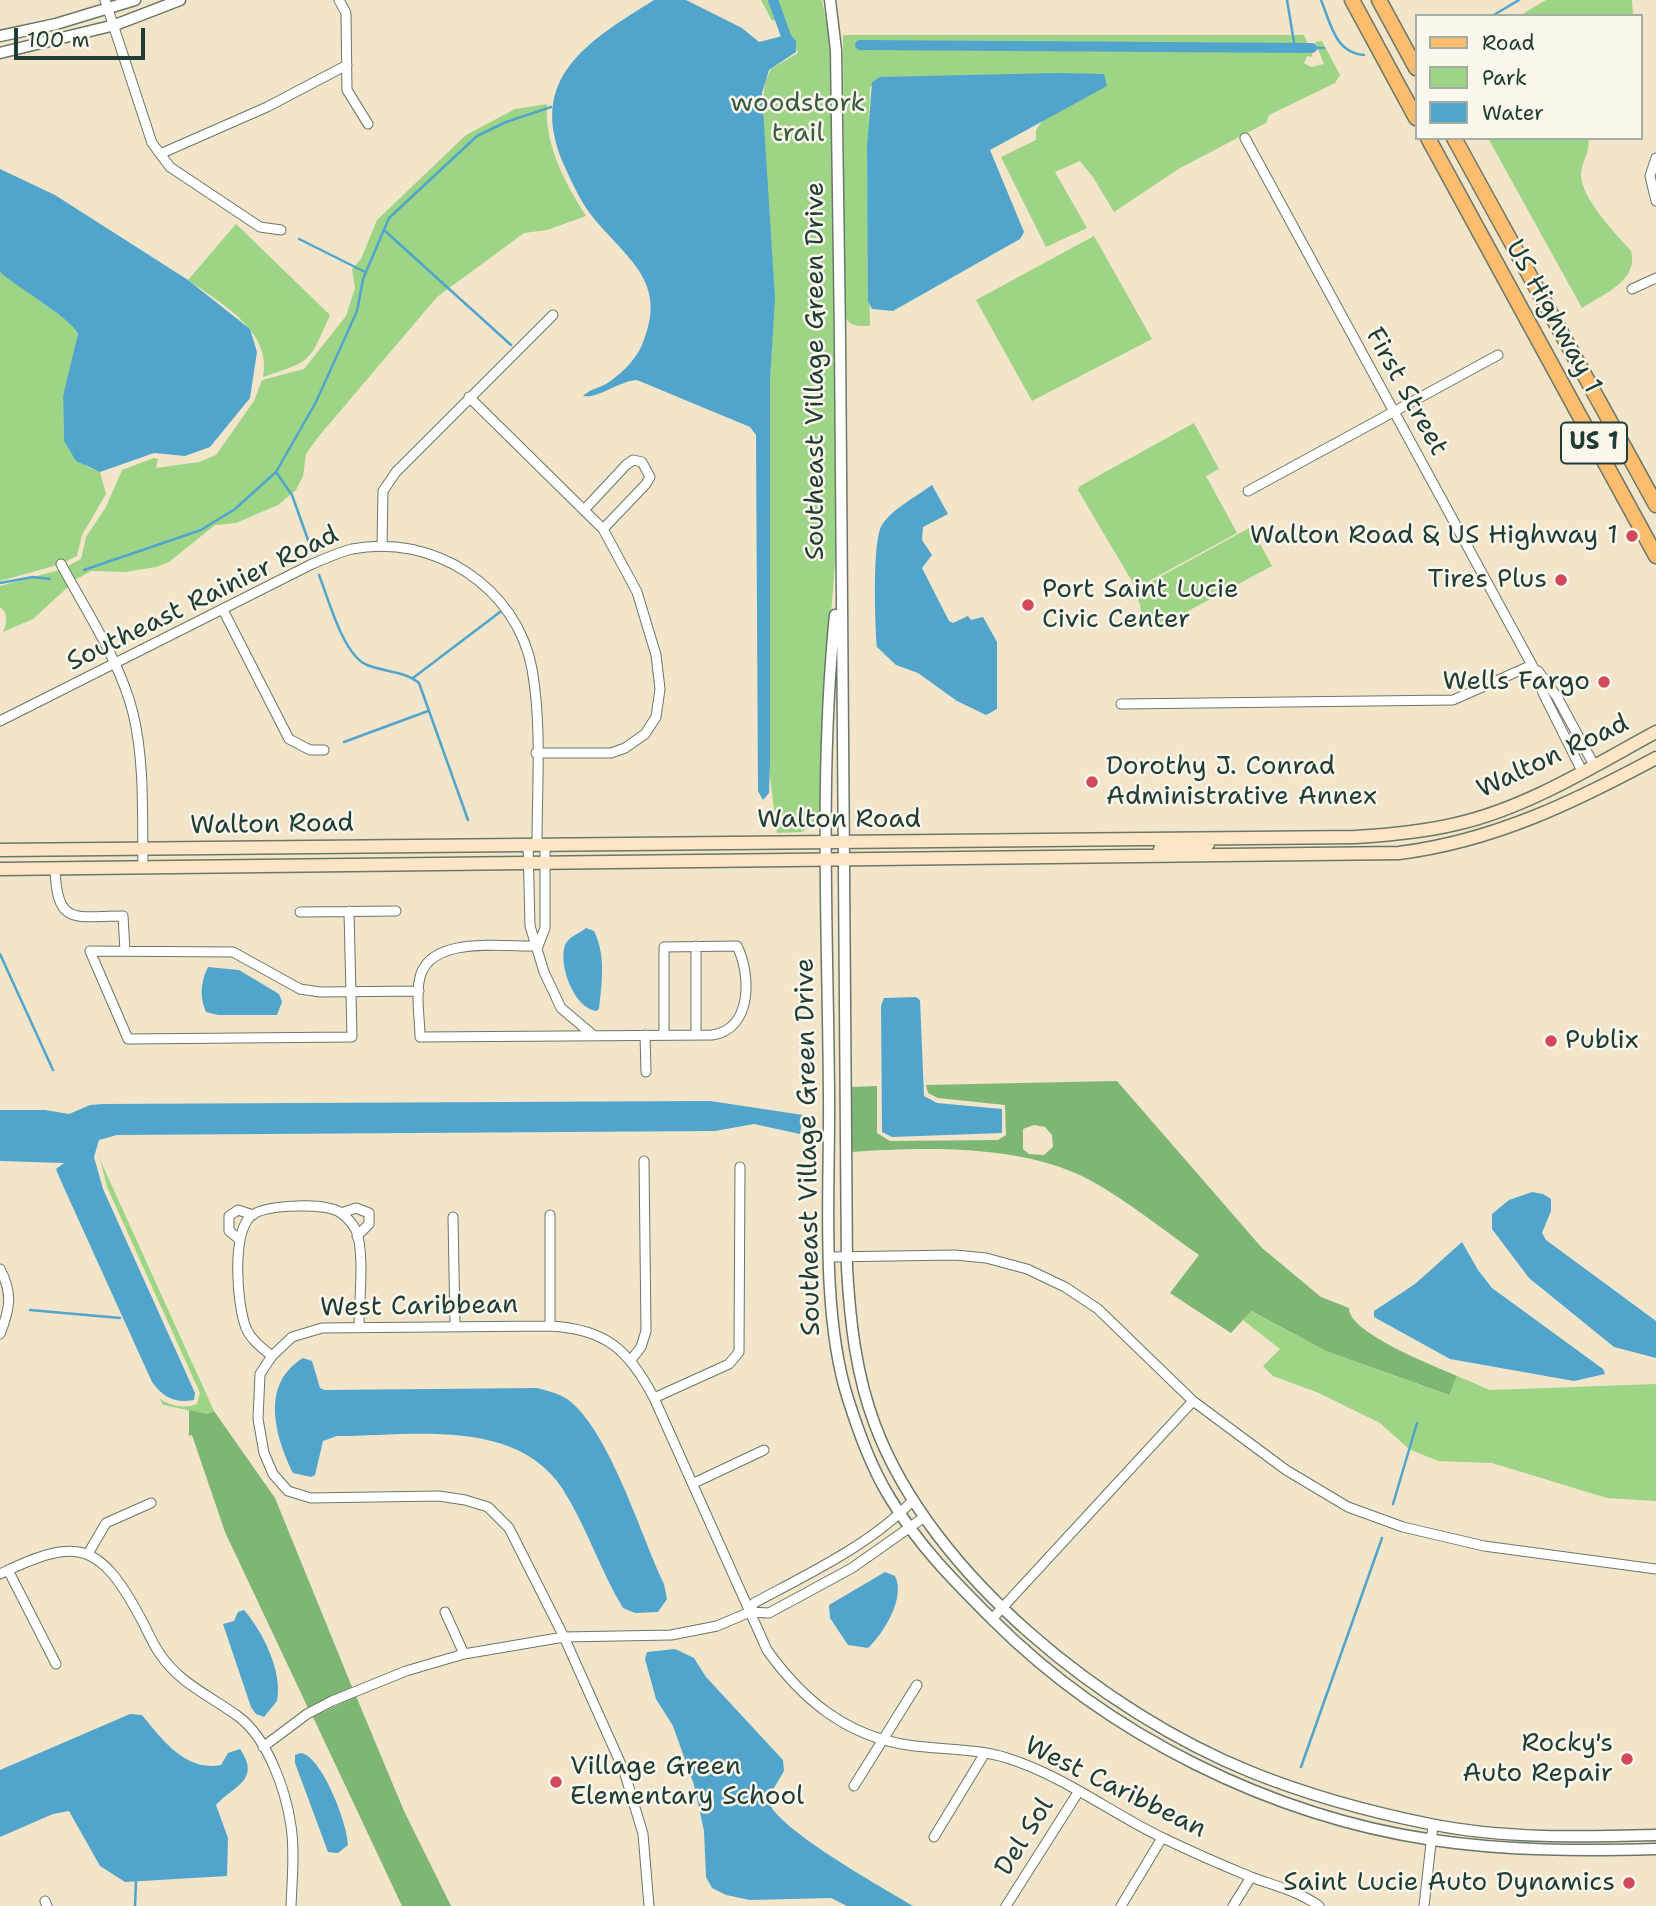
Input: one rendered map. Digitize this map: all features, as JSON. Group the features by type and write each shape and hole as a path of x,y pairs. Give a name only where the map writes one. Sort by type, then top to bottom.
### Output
{"main road":[{"path":"1352,0 1414,114"},
{"path":"1379,0 1414,64"},
{"name":"US Highway 1","path":"1428,140 1656,555"},
{"name":"US Highway 1","path":"1455,140 1656,505"},
{"path":"1532,330 1547,333 1569,350"},
{"name":"Walton Road","path":"0,850 1217,839 1355,837 1415,833 1459,824 1513,806 1656,732"},
{"name":"Walton Road","path":"0,869 1367,854 1437,848 1536,819 1656,758"},
{"path":"1126,858 1142,850 1197,847 1217,839"},
{"path":"1036,858 1114,848 1130,840"}],"street":[{"path":"0,36 107,5 135,0"},
{"path":"0,53 115,26 180,0"},
{"path":"339,0 346,13 347,90 368,124"},
{"name":"Southeast Village Green Drive","path":"830,0 836,77 847,1256 850,1316 860,1373 874,1424 912,1501 945,1547 1004,1606 1076,1669 1170,1733 1250,1772 1344,1804 1433,1825 1528,1835 1656,1835"},
{"path":"107,5 152,143 170,167 260,227 281,230"},
{"path":"160,154 268,107 347,65"},
{"name":"First Street","path":"1245,138 1532,665 1557,697 1588,768"},
{"path":"1656,158 1650,176 1656,201"},
{"path":"1632,289 1656,278"},
{"path":"382,546 383,491 388,483 469,397 553,315"},
{"path":"1248,491 1498,355"},
{"path":"469,397 603,529 637,592 649,625 660,689 656,717 645,734 625,748 611,753 536,753"},
{"path":"584,509 626,465 633,460 642,462 650,477 646,484 603,529"},
{"name":"Southeast Rainier Road","path":"0,721 312,564 351,549 382,546 417,551 449,560 481,582 508,610 523,639 531,667 537,844"},
{"path":"61,564 126,692 136,732 142,787 143,867"},
{"name":"Southeast Village Green Drive","path":"839,574 830,666 826,843 830,1257 835,1340 846,1394 868,1454 900,1514 947,1576 1021,1649 1065,1684 1165,1748 1244,1786 1337,1820 1432,1840 1524,1849 1656,1849"},
{"path":"223,611 289,739 310,750 324,750"},
{"path":"1121,704 1453,700 1532,665"},
{"path":"537,844 545,863 545,928 538,946"},
{"path":"537,844 529,863 530,926 544,972 561,1008 593,1035"},
{"path":"55,869 61,908 71,916 123,916 125,951"},
{"path":"349,911 351,992 352,1037 128,1039 90,951 233,952 300,989 351,992 419,991"},
{"path":"300,912 396,911"},
{"path":"538,946 445,949 424,966 419,991 420,1037 696,1035 721,1034 738,1020 746,991 746,964 737,946 664,947 664,1035"},
{"path":"696,946 696,1035"},
{"path":"645,1035 646,1072"},
{"path":"631,1360 641,1347 646,1331 644,1161"},
{"path":"654,1398 729,1364 739,1352 740,1167"},
{"path":"239,1239 229,1231 229,1216 238,1210 253,1214 268,1208 332,1208 341,1213 357,1236 359,1327"},
{"path":"341,1213 356,1208 369,1213 369,1224 357,1236"},
{"path":"253,1214 239,1239 243,1317 252,1338 272,1356"},
{"path":"550,1215 550,1326"},
{"path":"453,1217 455,1325"},
{"path":"830,1257 965,1256 986,1258 1027,1269 1056,1282 1098,1309 1193,1401 1286,1470 1359,1512 1403,1527 1484,1546 1656,1569"},
{"path":"0,1269 10,1286 9,1311 0,1334"},
{"name":"West Caribbean","path":"649,1906 648,1869 635,1802 565,1637 509,1528 488,1507 439,1496 310,1498 288,1491 273,1474 264,1454 258,1419 260,1374 272,1356 300,1333 322,1328 550,1326 575,1327 610,1341 631,1360 654,1398 767,1650 789,1681 830,1716 882,1740 985,1753 1031,1767 1162,1838 1251,1877 1303,1895 1319,1906"},
{"path":"992,1619 1193,1401"},
{"path":"694,1483 764,1450"},
{"path":"750,1612 754,1603 824,1566 900,1514 912,1501"},
{"path":"89,1552 106,1522 151,1503"},
{"path":"263,1747 307,1714 332,1701 406,1671 464,1654 565,1637 671,1635 716,1626 750,1612 769,1613 852,1568 923,1518"},
{"path":"56,1664 4,1572 66,1550 89,1552 121,1581 160,1654 184,1681 248,1725 263,1747 282,1791 291,1826 291,1906"},
{"path":"445,1612 464,1654"},
{"path":"1065,1684 1076,1669"},
{"path":"854,1786 917,1685"},
{"path":"934,1837 985,1753"},
{"name":"Del Sol","path":"1006,1906 1079,1791"},
{"path":"1424,1906 1433,1825"},
{"path":"1121,1906 1162,1838"},
{"path":"1233,1906 1251,1877"}],"green space":[{"name":"woodstork trail","path":"761,0 775,0 779,9 777,0 822,0 829,36 832,101 836,550 822,733 821,819 802,832 777,833 770,776 770,380 774,290 762,112 765,81 771,69 798,53 783,16 772,21"},
{"path":"1546,0 1632,0 1633,14 1522,14"},
{"path":"843,35 1304,35 1313,57 1307,56 1304,63 1311,67 1324,64 1315,42 1322,41 1340,75 1335,83 1269,115 1266,123 1180,168 1114,212 1080,161 1055,172 1087,228 1046,247 1001,157 1036,140 1036,130 1043,120 1106,86 1104,75 896,77 870,87 867,171 870,326 861,326 851,324 844,314"},
{"path":"547,104 549,134 557,163 586,216 547,230 524,233 437,297 319,436 306,454 303,476 296,490 278,505 236,523 215,525 169,562 156,567 125,572 91,571 75,580 68,566 81,559 86,537 106,507 122,470 154,458 158,459 156,468 199,462 216,455 254,401 262,380 304,369 346,316 355,288 352,269 361,259 377,220 466,135 515,109"},
{"path":"1489,140 1588,140 1581,170 1583,184 1600,215 1631,251 1632,261 1625,279 1582,308"},
{"path":"236,224 330,315 307,358 263,377 264,361 252,332 228,308 188,280"},
{"path":"1094,236 1152,339 1032,401 976,300"},
{"path":"0,272 77,328 78,345 63,396 64,441 87,467 100,472 106,494 82,535 77,556 61,564 0,581"},
{"path":"1194,423 1219,469 1206,476 1237,533 1136,588 1078,490 1080,486"},
{"path":"1251,527 1272,566 1162,625 1142,625 1140,604 1134,591"},
{"path":"59,570 68,587 33,619 3,632 6,618 0,607 0,586"},
{"path":"1117,1081 1262,1248 1321,1297 1349,1308 1352,1318 1377,1338 1457,1376 1449,1395 1326,1351 1251,1311 1231,1333 1170,1293 1199,1255 1117,1196 1062,1168 1033,1159 971,1150 851,1152 850,1087 877,1086 877,1133 890,1141 998,1140 1006,1135 1005,1105 938,1098 928,1093 926,1085","holes":["1034,1125 1045,1127 1052,1135 1053,1147 1044,1155 1029,1154 1023,1149 1023,1129"]},
{"path":"99,1155 214,1411 207,1414 163,1405 160,1399 173,1405 187,1406 197,1404 200,1393 107,1187"},
{"path":"1250,1311 1326,1351 1448,1395 1457,1376 1490,1390 1656,1384 1656,1501 1607,1498 1492,1463 1438,1461 1409,1449 1380,1423 1319,1393 1273,1376 1263,1366 1280,1349 1243,1320"},
{"path":"189,1410 207,1414 214,1411 275,1498 352,1687 308,1708 225,1532 192,1435 189,1436"},
{"path":"356,1696 404,1811 451,1906 402,1906 313,1717"}],"water":[{"path":"654,0 686,0 742,28 759,42 790,34 796,41 796,52 769,70 762,93 775,298 770,380 770,765 769,793 763,800 758,791 756,435 750,427 637,380 595,395 583,396 606,384 635,357 649,324 651,306 648,290 633,262 591,215 574,187 554,135 553,108 558,86 570,66 586,48 606,31"},
{"path":"1104,74 1107,86 990,150 1024,232 1020,239 893,311 872,309 868,301 867,147 872,82 880,77"},
{"path":"0,169 55,195 188,280 250,329 257,352 250,398 210,447 185,456 154,453 100,472 76,461 64,441 63,396 78,334 67,321 0,272"},
{"path":"932,485 948,514 923,527 922,540 932,555 922,568 949,621 953,623 968,616 971,620 983,617 997,642 997,709 986,715 957,701 918,673 896,665 877,647 875,583 879,533 892,514"},
{"path":"586,928 594,931 602,959 599,1009 596,1011 588,1008 575,994 564,963 565,945"},
{"path":"208,967 239,970 279,994 282,1002 277,1015 218,1015 206,1012 202,989"},
{"path":"916,997 920,1000 924,1096 937,1103 1002,1109 1002,1133 892,1137 882,1132 881,1006 884,998"},
{"path":"710,1101 803,1115 800,1134 754,1124 715,1131 117,1135 99,1140 94,1157 103,1189 195,1393 194,1400 187,1401 170,1398 152,1382 60,1179 56,1169 64,1163 0,1161 0,1110 45,1110 69,1114 90,1105 103,1104"},
{"path":"1532,1192 1551,1199 1551,1211 1542,1233 1546,1240 1656,1321 1656,1358 1614,1347 1529,1278 1492,1229 1492,1214 1509,1200"},
{"path":"1462,1242 1492,1288 1603,1369 1605,1374 1574,1381 1450,1359 1374,1317 1374,1311 1415,1284"},
{"path":"303,1358 312,1361 320,1388 325,1390 537,1388 567,1399 597,1434 610,1458 664,1584 667,1599 658,1612 635,1613 623,1608 562,1488 542,1465 517,1450 489,1440 428,1434 337,1436 323,1441 315,1475 311,1477 293,1473 277,1427 276,1396 289,1369"},
{"path":"885,1572 895,1576 898,1585 898,1595 891,1615 868,1648 848,1645 830,1618 829,1605"},
{"path":"244,1610 258,1629 270,1653 277,1678 277,1701 264,1717 256,1714 251,1707 223,1624 234,1621 238,1612"},
{"path":"675,1649 694,1658 706,1677 783,1760 784,1771 768,1798 773,1809 787,1824 830,1856 913,1906 847,1906 831,1898 750,1900 726,1895 712,1888 706,1877 704,1831 694,1785 673,1726 656,1699 645,1659 647,1652"},
{"path":"130,1714 142,1715 166,1743 185,1759 196,1764 221,1765 228,1753 240,1749 246,1759 247,1775 216,1805 228,1838 227,1876 125,1882 100,1866 69,1811 53,1814 0,1837 0,1770"},
{"path":"301,1753 317,1766 339,1808 348,1845 338,1853 328,1852 295,1763 295,1755"}],"waterway":[{"path":"773,0 786,36"},
{"path":"1287,0 1295,48"},
{"path":"1321,0 1340,43 1346,49 1364,55"},
{"path":"1495,14 1519,0"},
{"path":"860,45 1312,48"},
{"path":"1312,48 1324,48"},
{"path":"84,570 201,530 235,509 276,472 316,402 357,311 363,279 389,218 477,136 506,122 551,107"},
{"path":"384,230 511,345"},
{"path":"299,239 365,272"},
{"path":"276,472 292,495 312,551"},
{"path":"319,575 344,639 358,659 367,665 407,676 419,683 468,820"},
{"path":"0,583 33,577 50,579"},
{"path":"413,678 500,612"},
{"path":"344,742 428,711"},
{"path":"0,954 53,1070"},
{"path":"30,1310 120,1318"},
{"path":"1393,1504 1417,1423"},
{"path":"1301,1767 1382,1538"},
{"path":"135,1906 136,1882"}],"place":[{"name":"Walton Road & US Highway 1","path":"1632,536"},
{"name":"Tires Plus","path":"1561,580"},
{"name":"Port Saint Lucie Civic Center","path":"1028,605"},
{"name":"Wells Fargo","path":"1604,682"},
{"name":"Dorothy J. Conrad Administrative Annex","path":"1092,782"},
{"name":"Publix","path":"1551,1041"},
{"name":"Rocky's Auto Repair","path":"1627,1759"},
{"name":"Village Green Elementary School","path":"556,1782"},
{"name":"Saint Lucie Auto Dynamics","path":"1629,1883"}]}
